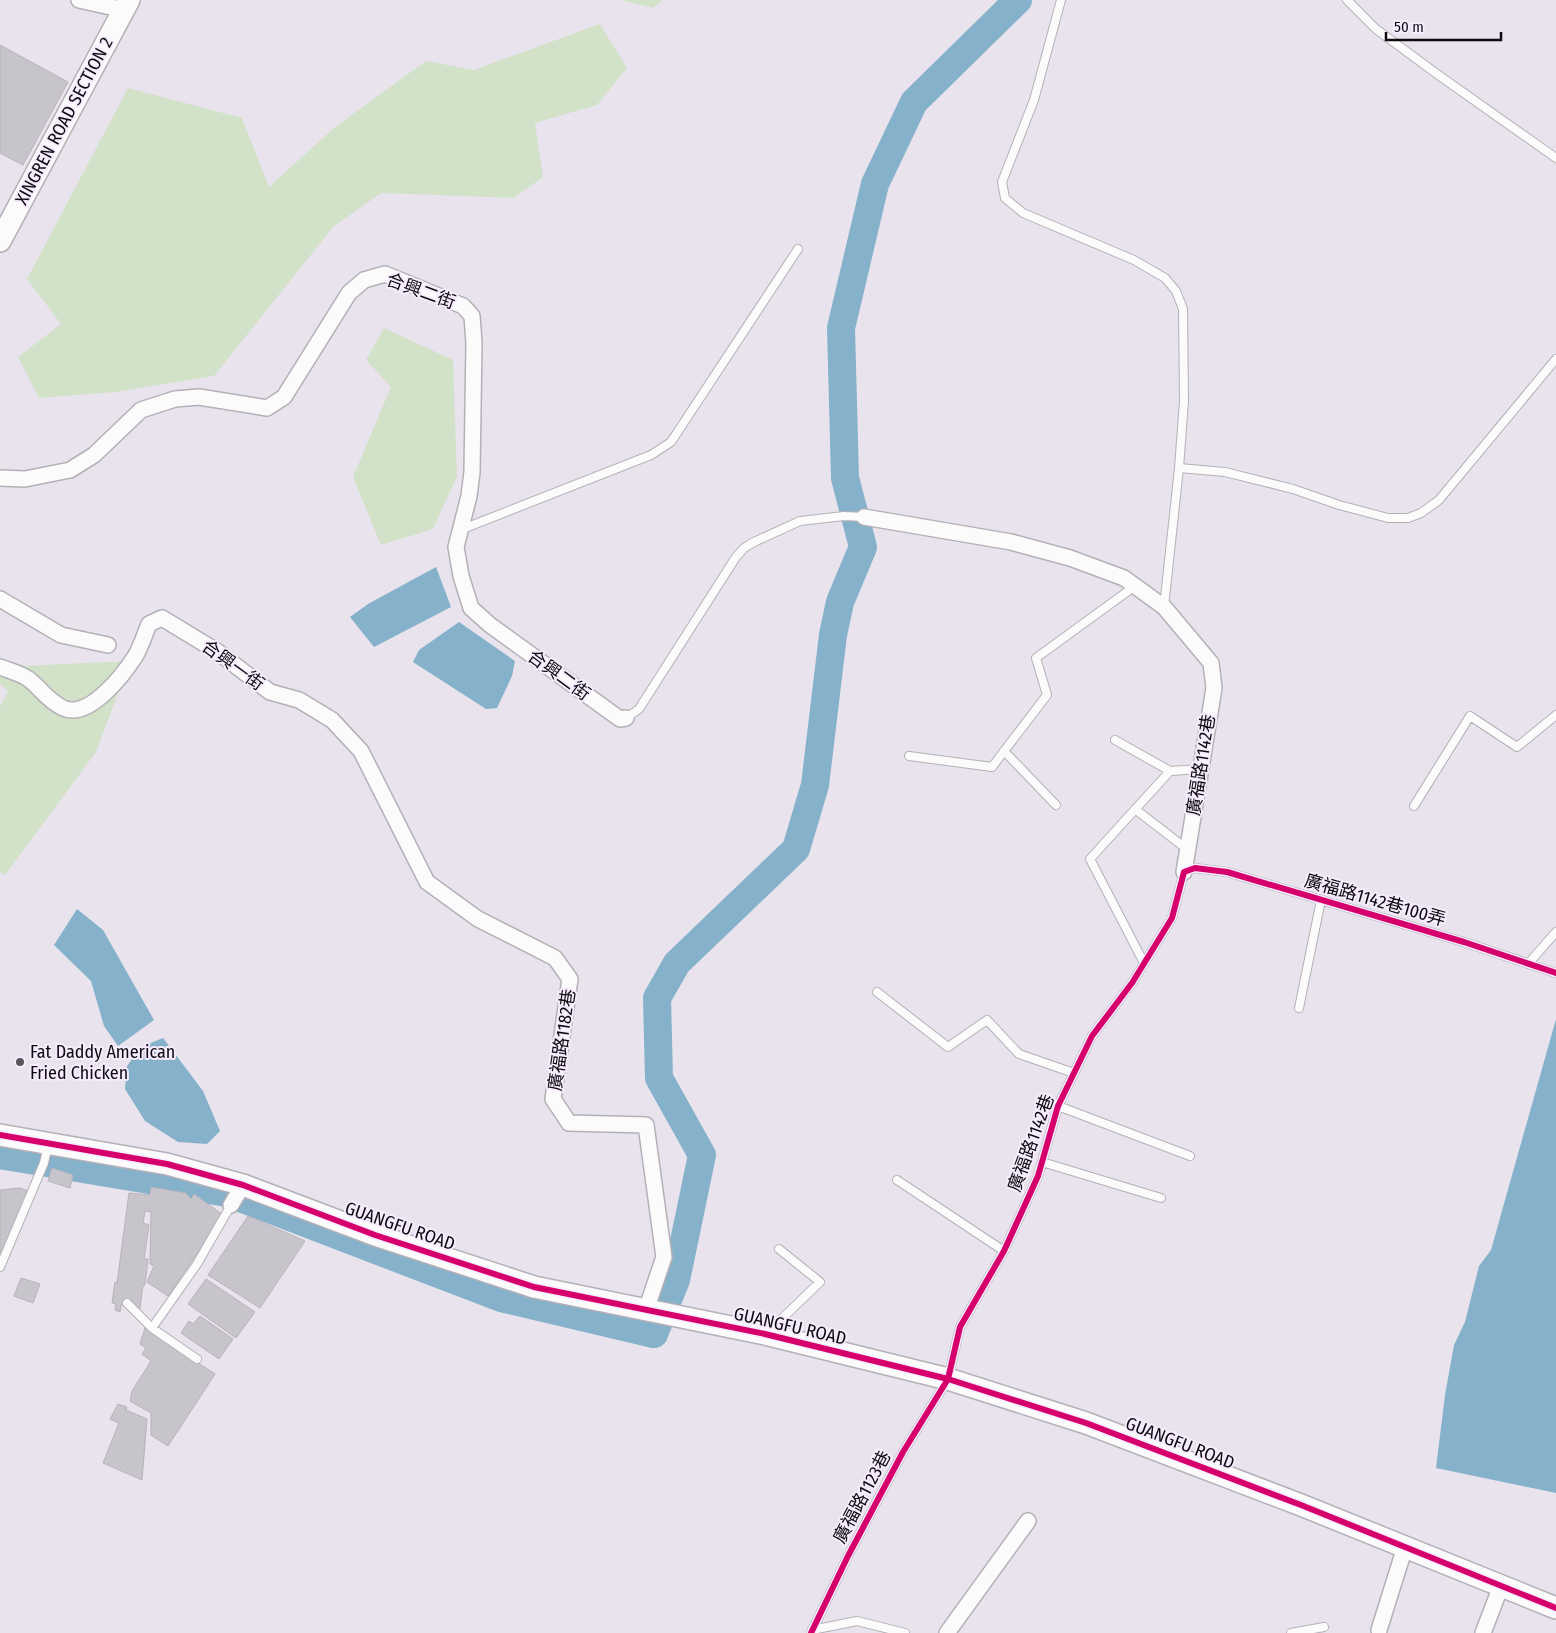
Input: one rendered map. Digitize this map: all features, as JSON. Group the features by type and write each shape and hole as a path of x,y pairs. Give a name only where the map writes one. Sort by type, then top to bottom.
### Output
{"street":[{"path":"79,0 126,5"},
{"name":"XINGREN ROAD SECTION 2","path":"0,241 126,5"},
{"name":"合興二街","path":"0,478 25,479 70,470 94,455 141,410 175,399 199,397 267,408 284,397 349,293 364,280 385,274 463,306 472,316 474,342 472,472 470,496 456,547 461,576 471,608 490,625 620,719 626,718"},
{"name":"廣福路1142巷","path":"864,517 1011,542 1070,558 1124,578 1164,606 1211,663 1214,688 1184,872"},
{"path":"0,598 61,635 108,645"},
{"name":"合興一街","path":"0,667 30,680 47,698 65,709 82,709 99,698 115,681 136,655 149,624 162,618 218,652 270,692 299,700 332,720 360,751 427,882 478,919"},
{"name":"廣福路1182巷","path":"478,919 555,958 570,979 553,1099 569,1123 646,1125 664,1257 646,1310"},
{"name":"GUANGFU ROAD","path":"0,1135 167,1164 242,1186 375,1234 534,1287 766,1334 948,1380 1086,1423 1292,1502 1556,1608"},
{"path":"231,1205 242,1186"},
{"path":"947,1633 1028,1521"},
{"path":"1379,1630 1405,1547"},
{"path":"1483,1633 1501,1586"}],"lane":[{"path":"1061,0 1034,100 1002,182 1005,198 1023,213 1134,260 1165,278 1176,291 1183,318 1184,401 1179,468 1164,606"},
{"path":"1347,0 1376,29 1556,158"},
{"path":"460,530 650,455 671,442 798,249"},
{"path":"1179,468 1225,472 1293,489 1339,505 1388,518 1408,518 1421,513 1439,500 1556,359"},
{"path":"626,718 639,709 736,557 744,548 800,521 844,516 864,517"},
{"path":"909,756 992,767 1047,695 1036,658 1135,586"},
{"path":"1414,806 1470,716 1517,747 1556,715"},
{"path":"1115,740 1170,771 1200,769"},
{"path":"1004,751 1056,805"},
{"path":"1144,963 1090,859 1170,771"},
{"path":"1135,809 1188,850"},
{"name":"廣福路1142巷100弄","path":"1184,872 1195,868 1227,872 1464,942 1556,973"},
{"name":"廣福路1142巷","path":"948,1380 960,1327 1004,1251 1038,1176 1058,1106 1092,1036 1132,983 1172,918 1184,872"},
{"path":"1299,1008 1321,900"},
{"path":"1528,964 1556,932"},
{"path":"877,992 948,1048 987,1020 1018,1054 1074,1073"},
{"path":"1058,1106 1190,1156"},
{"path":"0,1267 44,1163 48,1144"},
{"path":"1042,1162 1161,1198"},
{"path":"897,1180 1004,1251"},
{"path":"152,1328 197,1264 231,1205"},
{"path":"766,1334 820,1282 779,1249"},
{"path":"127,1303 152,1328 197,1359"},
{"name":"廣福路1123巷","path":"812,1632 848,1556 903,1452 948,1380"},
{"path":"812,1632 857,1621 905,1633"},
{"path":"1291,1633 1324,1627"}],"green space":[{"path":"621,0 663,0 653,8"},
{"path":"600,24 627,68 597,105 535,123 543,177 514,198 381,193 333,227 214,376 115,392 39,398 18,357 61,324 27,279 128,88 242,118 269,187 335,127 426,61 474,70"},
{"path":"384,328 453,360 457,476 433,529 381,545 353,477 391,387 366,360"},
{"path":"130,661 96,752 5,875 0,872 0,707 8,691 0,684 0,667"}],"water":[{"path":"436,567 451,607 374,647 350,617 368,604"},
{"path":"459,622 515,661 512,676 497,708 486,709 413,662 419,650"},
{"path":"77,909 103,930 154,1020 118,1046 104,1026 91,981 54,945"},
{"path":"1556,1019 1556,1493 1436,1468 1445,1395 1454,1345 1465,1322 1479,1266 1491,1250"},
{"path":"163,1038 203,1091 220,1131 207,1144 178,1142 145,1121 125,1089 127,1066 141,1047"}],"building":[{"path":"0,45 68,82 23,165 0,153"},
{"path":"52,1168 73,1175 70,1188 48,1181"},
{"path":"151,1187 186,1193 191,1199 194,1194 223,1215 168,1296 147,1282 154,1266 150,1264 151,1212 145,1211 143,1223 149,1225 144,1259 148,1259 140,1308 121,1305 120,1312 115,1310 116,1304 112,1303 115,1282 117,1283 129,1193 150,1195"},
{"path":"20,1188 28,1191 0,1258 0,1190"},
{"path":"248,1216 305,1241 260,1308 208,1275"},
{"path":"21,1278 40,1284 33,1303 14,1296"},
{"path":"206,1279 255,1312 236,1338 188,1304"},
{"path":"200,1316 233,1339 219,1359 181,1333 189,1321 193,1324"},
{"path":"145,1328 215,1374 168,1446 151,1435 151,1413 130,1401 132,1391 151,1361 142,1354 146,1348 140,1344"},
{"path":"118,1404 127,1407 126,1410 147,1419 142,1480 103,1463 119,1423 110,1419"}],"waterway":[{"path":"0,1155 227,1193 501,1298 654,1334 676,1280 702,1155 659,1078 657,998 677,963 796,849 815,785 833,635 840,602 863,547 845,478 841,328 875,184 914,102 1018,0"}],"cycle path":[{"path":"811,1633 848,1556 903,1452 948,1379 960,1327 1004,1251 1038,1176 1058,1106 1092,1036 1132,983 1172,918 1184,872 1195,868 1227,872 1464,942 1556,973"},
{"path":"0,1135 167,1164 243,1185 375,1235 534,1287 765,1334 948,1379 1086,1423 1301,1505 1556,1608"}],"place":[{"name":"Fat Daddy American Fried Chicken","path":"20,1062"}]}
